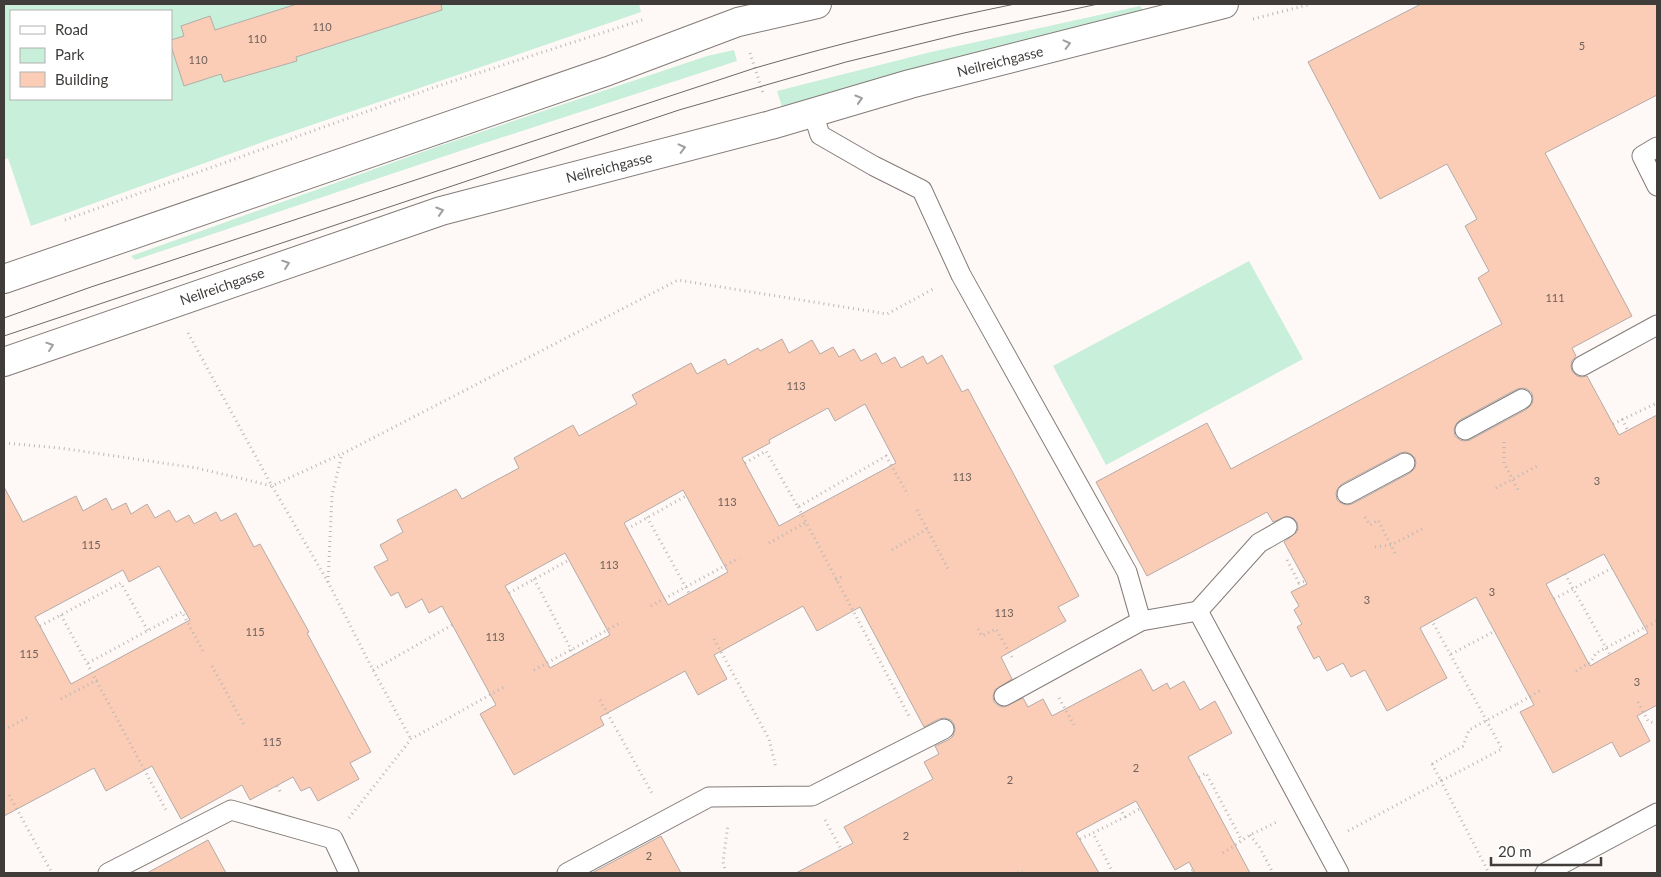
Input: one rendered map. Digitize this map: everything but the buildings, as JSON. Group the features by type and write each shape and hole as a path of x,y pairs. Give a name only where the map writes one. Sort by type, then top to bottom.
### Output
{"street":[{"path":"4,279 608,71 738,22 817,4"},
{"name":"Neilreichgasse","path":"4,362 441,210 772,125 910,84 1224,4"}],"lane":[{"path":"812,113 820,135 874,166 922,190 961,275 1127,572 1141,621"},
{"path":"1657,147 1642,156 1657,186"},
{"path":"1582,366 1657,325"},
{"path":"1465,430 1522,399"},
{"path":"1347,494 1405,463"},
{"path":"1004,696 1141,621 1198,611 1258,543 1288,527"},
{"path":"1198,611 1339,873"},
{"path":"567,873 709,797 812,796 944,729"},
{"path":"108,873 232,810 333,839 349,873"},
{"path":"1546,873 1657,813"}],"path":[{"path":"60,222 434,87 648,18"},
{"path":"4,443 60,448 197,468 272,486 342,454 678,280 888,314 961,275"},
{"path":"176,303 183,324 272,486 328,582 411,739"},
{"path":"1613,424 1657,403"},
{"path":"1492,415 1505,440 1504,463 1518,490"},
{"path":"1622,419 1628,430"},
{"path":"745,463 766,451 798,507 922,740"},
{"path":"328,582 332,495 342,454"},
{"path":"798,507 886,456 908,495"},
{"path":"1496,488 1539,465"},
{"path":"627,529 686,496"},
{"path":"917,510 948,569"},
{"path":"648,517 689,593"},
{"path":"1370,525 1378,520 1396,555"},
{"path":"769,542 805,523"},
{"path":"892,550 927,529"},
{"path":"1375,547 1391,545 1422,529"},
{"path":"651,606 739,558"},
{"path":"509,593 569,560"},
{"path":"1554,599 1612,568"},
{"path":"1565,574 1610,655"},
{"path":"836,580 843,576"},
{"path":"534,579 574,655"},
{"path":"40,626 121,583 148,631"},
{"path":"87,663 182,612 204,651"},
{"path":"61,615 180,837"},
{"path":"1323,844 1502,750 1432,621"},
{"path":"1576,671 1591,662 1596,653 1657,621"},
{"path":"534,670 622,622"},
{"path":"373,670 452,625"},
{"path":"978,628 982,636 996,628 1027,684"},
{"path":"1451,654 1495,631"},
{"path":"714,639 769,739 782,796"},
{"path":"212,666 244,725"},
{"path":"61,699 97,680"},
{"path":"333,839 411,739 504,687"},
{"path":"1489,873 1432,764 1463,746 1470,730 1543,689"},
{"path":"600,700 649,789"},
{"path":"1638,702 1648,721 1657,724"},
{"path":"4,730 30,716"},
{"path":"1199,777 1206,773 1242,841"},
{"path":"9,796 52,873"},
{"path":"726,873 723,862 732,796"},
{"path":"1080,840 1141,808"},
{"path":"1120,809 1125,817"},
{"path":"1223,853 1250,835 1282,819"},
{"path":"1093,833 1113,873"},
{"path":"1250,835 1260,848 1273,873"},
{"path":"1187,873 1193,870"},
{"path":"1018,873 1023,871"}],"green space":[{"path":"4,4 639,4 641,12 271,139 31,226 8,158 4,160"},
{"path":"1140,6 1143,10 782,107 777,91 931,52"},
{"path":"734,50 737,61 135,260 131,256 439,146 707,56"},
{"path":"1249,261 1303,359 1106,465 1053,366"}],"tram line":[{"path":"4,318 91,287 755,68 884,33 1015,4"},
{"path":"4,336 679,110 846,62 964,33 1098,4"}]}
